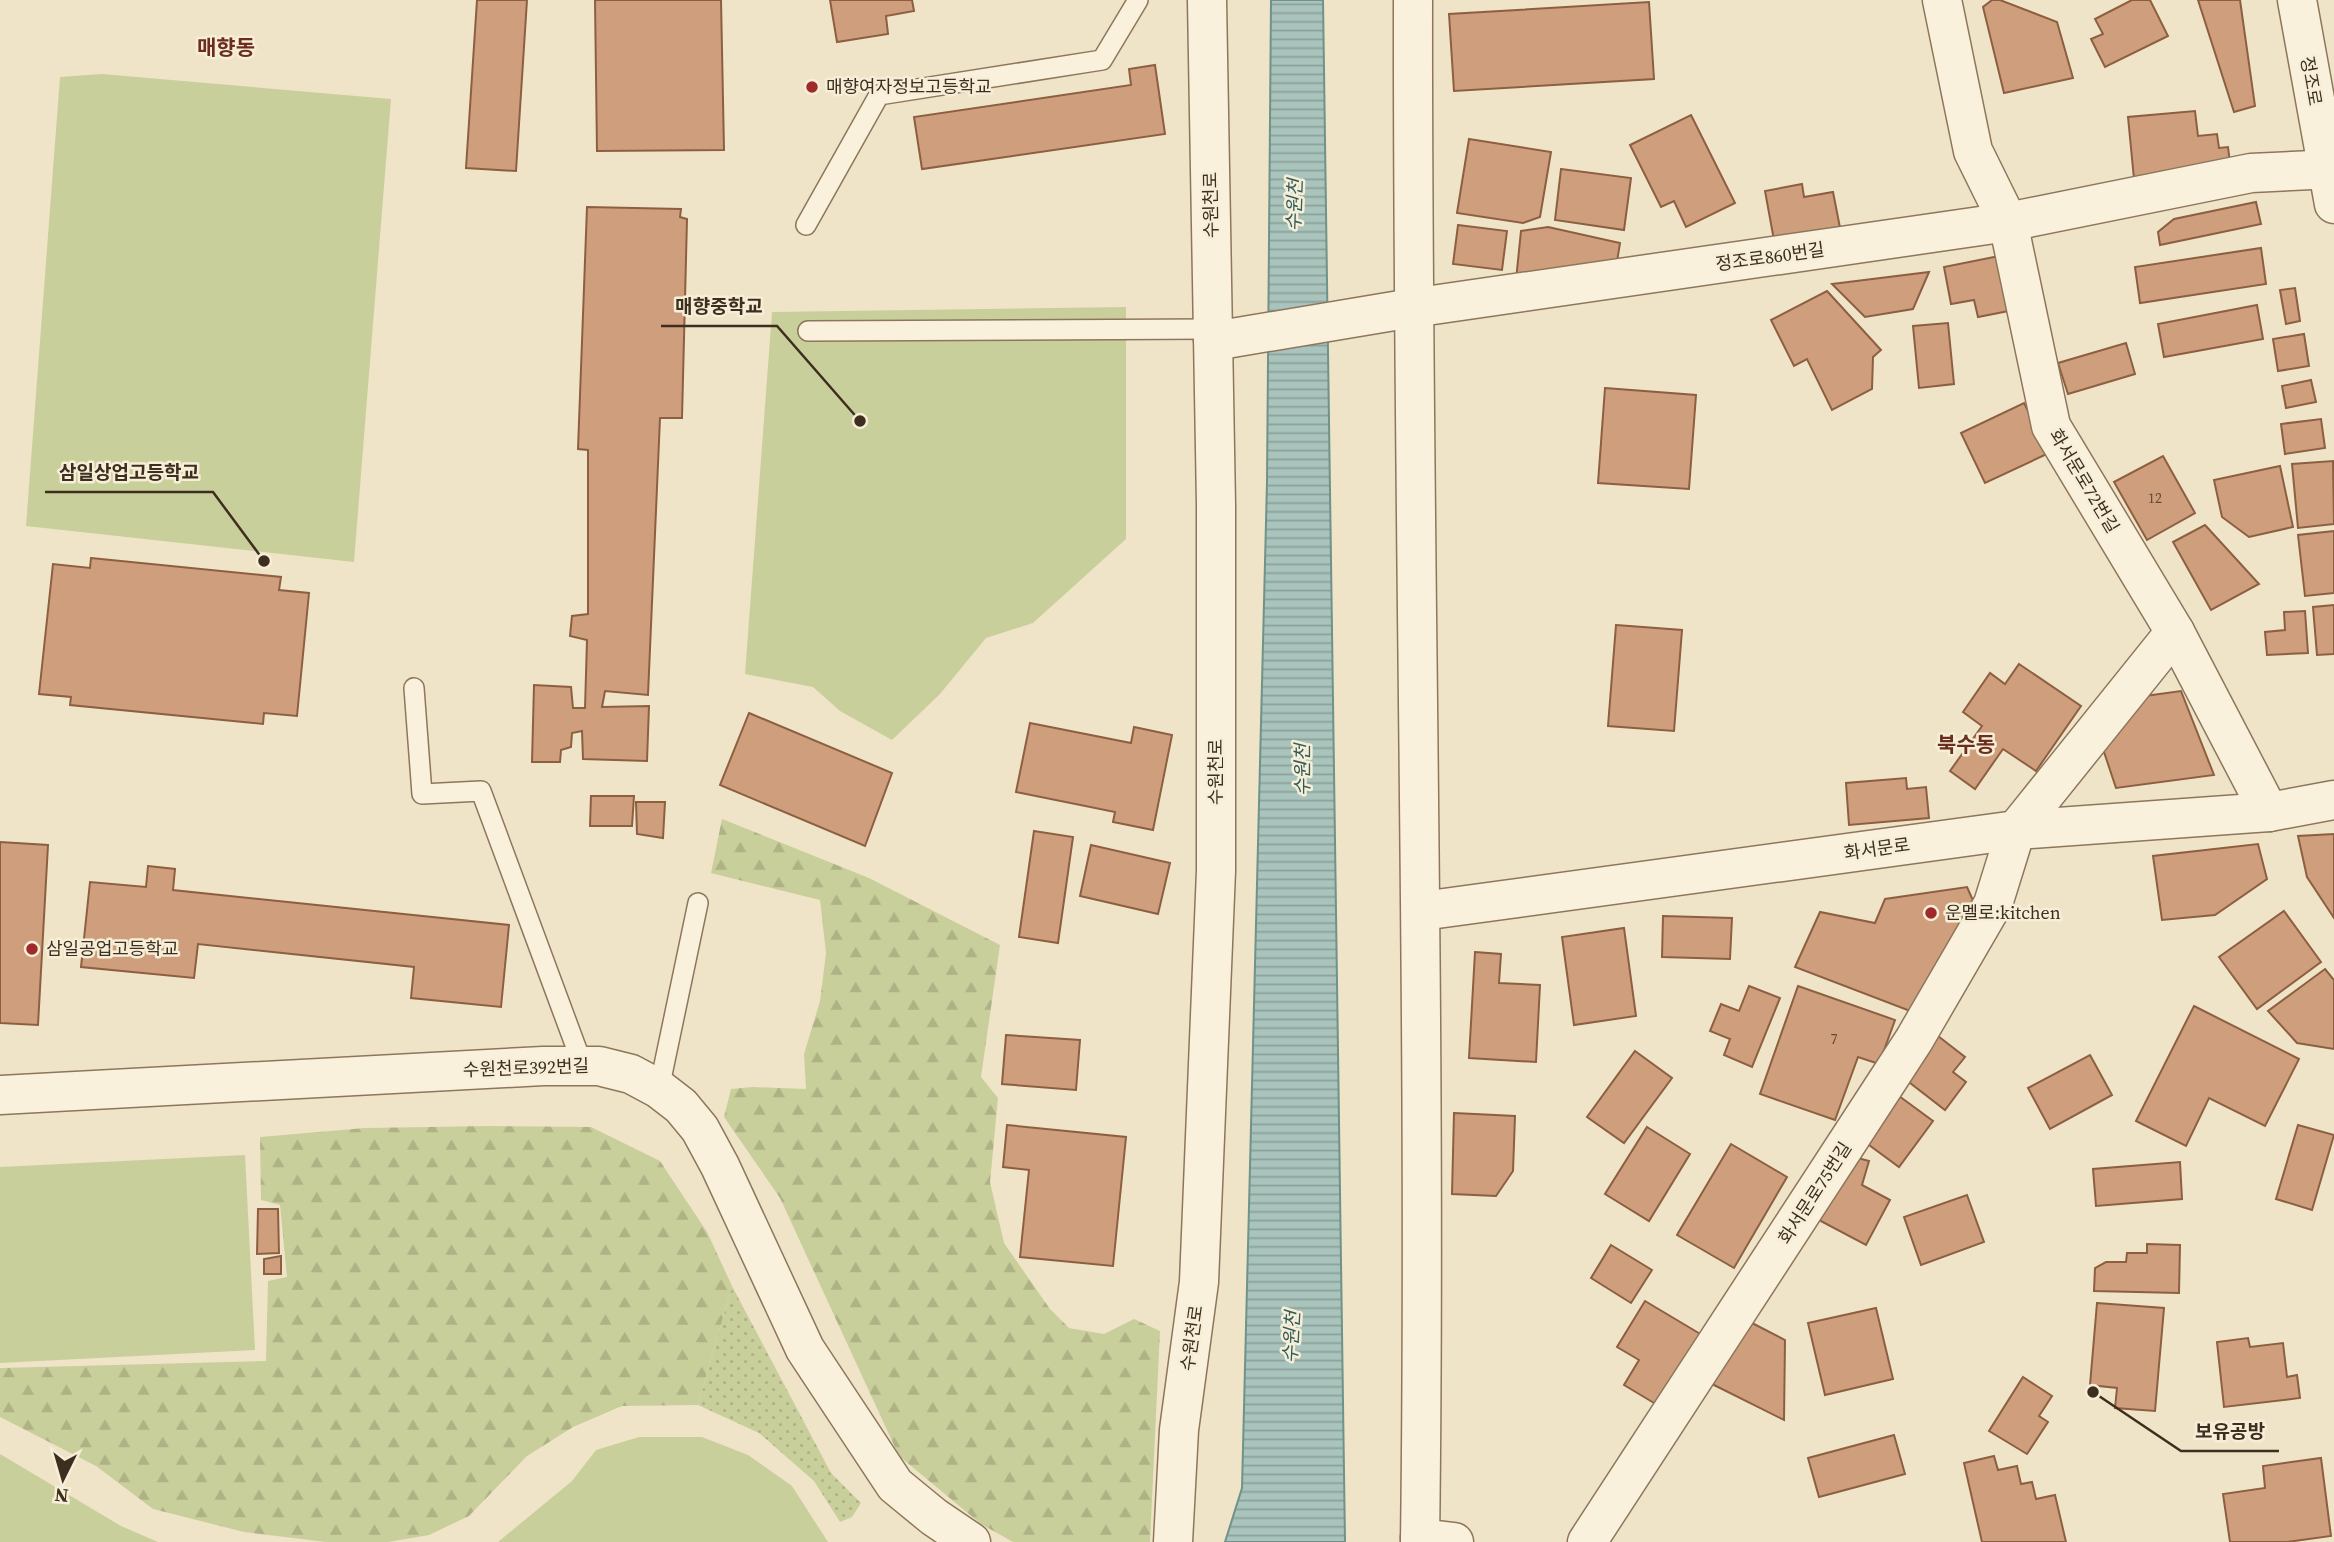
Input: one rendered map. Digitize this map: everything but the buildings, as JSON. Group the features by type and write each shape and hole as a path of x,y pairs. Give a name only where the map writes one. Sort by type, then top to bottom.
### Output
{"street":[{"name":"수원천로","path":"1173,1542 1180,1430 1199,1282 1216,871 1217,336 1207,0"},
{"path":"1413,0 1394,312 1422,911 1423,1317 1431,1541"},
{"name":"화서문로72번길","path":"1942,0 1973,151 2008,222 2051,426 2175,632 2269,812"},
{"name":"정조로","path":"2297,0 2332,180"},
{"name":"정조로860번길","path":"1217,336 2008,222 2251,173 2332,180"},
{"path":"2016,830 2175,632"},
{"name":"화서문로","path":"1422,911 2016,830 2269,812 2334,800"},
{"name":"화서문로75번길","path":"1587,1542 1914,1040 1993,904 2016,830"},
{"name":"수원천로392번길","path":"0,1095 583,1066 599,1066 631,1074 659,1089 681,1106 700,1129 753,1233 804,1349 895,1485 934,1517 971,1542"}],"lane":[{"path":"806,225 878,95 1102,60 1138,0"},
{"path":"808,331 1217,336"},
{"path":"414,688 422,794 481,791 583,1066"},
{"path":"659,1089 698,903"}],"green space":[{"path":"102,74 391,99 354,562 26,526 60,77"},
{"path":"1126,307 1126,539 1033,623 986,638 940,694 892,740 840,711 813,687 745,674 772,312"},
{"path":"722,819 869,878 1000,945 981,1077 998,1098 990,1182 1004,1243 1050,1309 1069,1328 1104,1334 1134,1319 1160,1331 1150,1542 1013,1542 981,1524 899,1456 780,1198 724,1117 731,1089 806,1089 804,1054 820,1001 826,953 820,900 711,873"},
{"path":"591,1127 660,1161 707,1232 732,1286 698,1405 622,1406 573,1427 527,1456 469,1516 429,1535 388,1542 326,1542 244,1532 153,1509 96,1466 0,1417 0,1368 266,1361 268,1281 287,1277 280,1205 261,1200 260,1137 365,1128"},
{"path":"245,1155 255,1350 0,1363 0,1167"},
{"path":"732,1286 831,1473 861,1503 852,1517 840,1522 814,1481 759,1433 698,1405"},
{"path":"639,1437 702,1437 748,1455 792,1486 828,1542 498,1542 572,1481 596,1450"},
{"path":"0,1454 121,1526 158,1542 0,1542"}],"water":[{"name":"수원천","path":"1271,0 1323,0 1345,1542 1225,1542 1242,1488 1267,482"}],"place":[{"name":"매향여자정보고등학교","path":"812,87"},
{"name":"매향중학교","path":"860,421"},
{"name":"삼일상업고등학교","path":"264,561"},
{"name":"운멜로:kitchen","path":"1931,913"},
{"name":"삼일공업고등학교","path":"32,949"},
{"name":"보유공방","path":"2093,1392"}],"district":[{"name":"매향동","path":"226,48"},
{"name":"북수동","path":"1966,745"}]}
